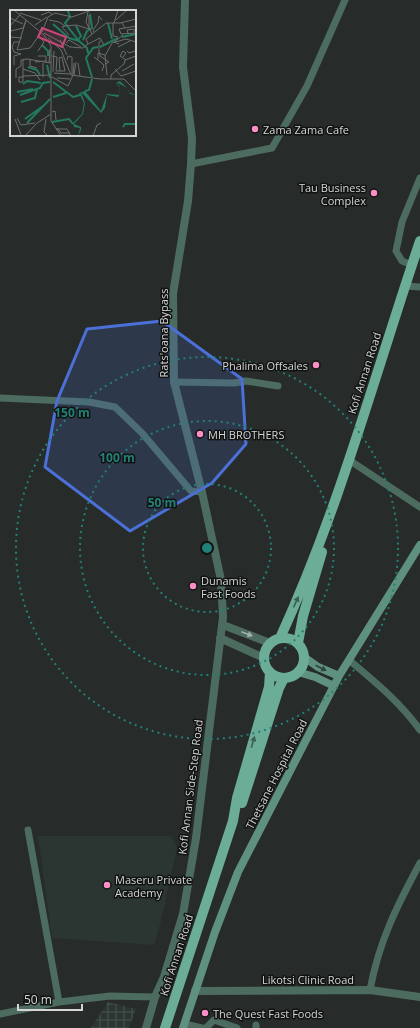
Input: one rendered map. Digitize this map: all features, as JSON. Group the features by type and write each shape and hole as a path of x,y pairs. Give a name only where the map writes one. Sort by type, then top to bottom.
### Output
{"main road":[{"name":"Kofi Annan Road","path":"280,638 303,587 331,513 420,241"},
{"name":"Kofi Annan Road","path":"298,643 303,616 319,566 331,513"},
{"name":"Thetsane Hospital Road","path":"184,1026 195,991 238,872 339,676 417,555 420,545"},
{"path":"280,638 286,638 298,643 304,658 298,672 292,676 284,678 276,676 270,672 265,666 264,658 265,650 270,643 280,638"},
{"path":"304,658 318,667 339,676"},
{"name":"Kofi Annan Road","path":"233,821 237,798 269,687 270,672"},
{"path":"298,672 315,677 334,686"},
{"name":"Kofi Annan Road","path":"164,1028 233,821 243,801 279,688 284,678"}],"street":[{"name":"Rats'oana Bypass","path":"185,0 183,67 192,138 188,201 173,294 174,382 202,492 221,580 223,625 220,638"},
{"path":"191,164 272,148 307,86 346,0"},
{"path":"412,265 402,261 396,251 402,222 420,178"},
{"path":"406,286 420,287"},
{"path":"174,382 234,383 246,381 278,386"},
{"path":"0,398 89,402 115,407 142,433 191,491 202,492"},
{"path":"349,460 420,507"},
{"path":"223,625 270,643"},
{"path":"220,638 264,658"},
{"name":"Kofi Annan Side-Step Road","path":"146,1028 155,997 164,977 184,907 196,838 220,638"},
{"path":"348,660 382,687 407,712 420,730"},
{"path":"28,830 59,1002"},
{"path":"370,990 377,954 394,910 420,863"},
{"name":"Likotsi Clinic Road","path":"195,991 370,990 420,997"},
{"path":"0,1014 59,1002 110,996 155,997"},
{"path":"206,1028 214,1020 237,1028"},
{"path":"184,1026 202,1028"}],"highlighted area":[{"path":"162,321 242,379 246,444 212,483 130,531 45,467 57,401 87,329"}],"shaded area":[{"name":"Maseru Private Academy","path":"38,836 171,836 177,848 161,921 154,945 52,938"},
{"path":"108,1002 136,1009 129,1028 91,1028"}],"place":[{"name":"Zama Zama Cafe","path":"255,129"},
{"name":"Tau Business Complex","path":"374,193"},
{"name":"Phalima Offsales","path":"316,365"},
{"name":"MH BROTHERS","path":"200,434"},
{"name":"Dunamis Fast Foods","path":"193,586"},
{"name":"Maseru Private Academy","path":"107,885"},
{"name":"The Quest Fast Foods","path":"205,1013"}]}
